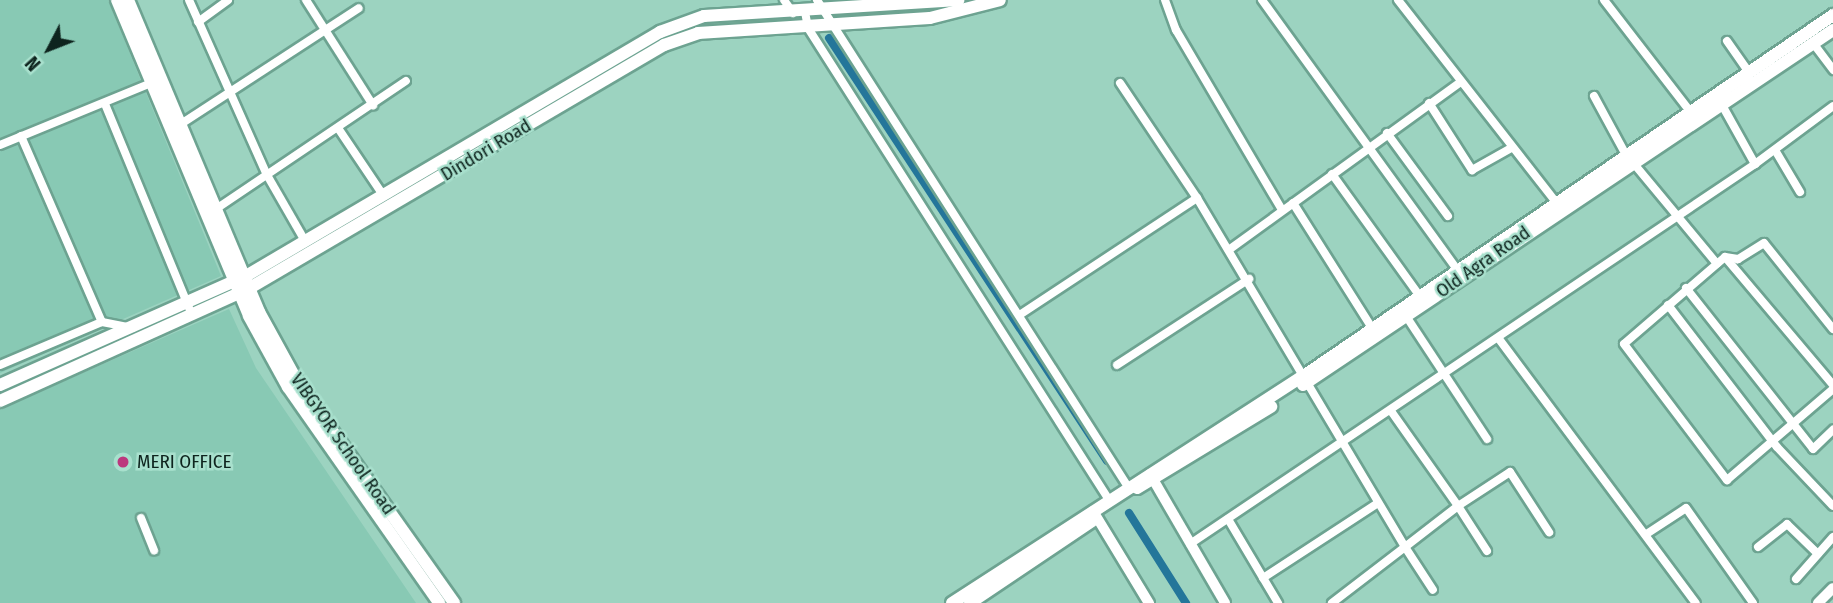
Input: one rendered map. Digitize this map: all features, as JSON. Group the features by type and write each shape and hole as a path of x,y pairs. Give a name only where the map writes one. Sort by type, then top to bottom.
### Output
{"main road":[{"path":"117,0 181,124 216,209 241,285"},
{"path":"128,0 157,80 241,285"},
{"path":"241,285 305,241 660,32 704,16 825,12 958,0"},
{"name":"Dindori Road","path":"0,401 139,339 190,309 241,285 663,45 698,33 930,19 1000,0"},
{"path":"970,603 1095,514 1109,500 1152,478 1304,380 1372,328 1403,312 1419,295 1455,267 1554,201 1693,116 1749,72 1833,15"},
{"path":"1693,116 1722,105 1833,30"},
{"name":"Old Agra Road","path":"1304,380 1629,157"},
{"name":"VIBGYOR School Road","path":"241,285 288,387 439,603"},
{"name":"VIBGYOR School Road","path":"241,285 297,381 454,603"},
{"path":"0,385 131,325 190,309"},
{"path":"952,603 1095,514"}],"street":[{"path":"189,0 267,175 305,241"},
{"path":"198,22 228,0"},
{"path":"306,0 323,31 373,105"},
{"path":"784,0 799,12 1109,500"},
{"path":"817,0 1021,314 1130,490"},
{"path":"1165,0 1176,30 1282,210"},
{"path":"1262,0 1365,149 1455,267"},
{"path":"1398,0 1459,83 1554,201"},
{"path":"1604,0 1693,116"},
{"path":"181,124 230,97 359,8"},
{"path":"1727,41 1749,72"},
{"path":"1813,43 1833,70"},
{"path":"0,145 105,104 157,80"},
{"path":"216,209 406,82"},
{"path":"1120,83 1249,279 1339,444 1433,590"},
{"path":"1230,249 1459,83"},
{"path":"1594,96 1629,157 1717,264"},
{"path":"1429,103 1472,170 1511,148"},
{"path":"105,104 190,309"},
{"path":"1722,105 1755,164"},
{"path":"1190,544 1677,218 1833,106"},
{"path":"338,128 383,195"},
{"path":"1387,133 1448,216"},
{"path":"21,136 102,322"},
{"path":"1775,150 1800,192"},
{"path":"1332,174 1419,295"},
{"path":"1021,314 1197,198"},
{"path":"1293,202 1372,328"},
{"path":"1725,257 1833,387 1774,443 1727,480 1720,477 1624,344 1725,257 1738,259 1764,243 1833,329"},
{"path":"1117,365 1249,279"},
{"path":"1686,288 1792,426 1813,449 1833,430"},
{"path":"1668,305 1774,443 1833,506"},
{"path":"1403,312 1487,439"},
{"path":"0,365 102,322 131,325 139,339"},
{"path":"1499,339 1647,533 1696,603"},
{"path":"1391,411 1487,551"},
{"path":"1328,602 1458,506 1510,472 1549,532"},
{"path":"1152,478 1225,603"},
{"path":"1263,578 1378,503"},
{"path":"1647,533 1686,508 1753,603"},
{"path":"1095,514 1149,603"},
{"path":"141,517 154,550"},
{"path":"1228,519 1278,603"},
{"path":"1758,547 1787,524 1818,554"},
{"path":"1796,579 1833,537"},
{"path":"1818,603 1833,588"}],"shaded area":[{"path":"0,0 108,0 221,276 0,373"},
{"path":"229,309 256,368 416,603 0,603 0,409"}],"waterway":[{"path":"829,38 1107,461"},
{"path":"1129,513 1186,603"}],"place":[{"name":"MERI OFFICE","path":"123,462"}]}
